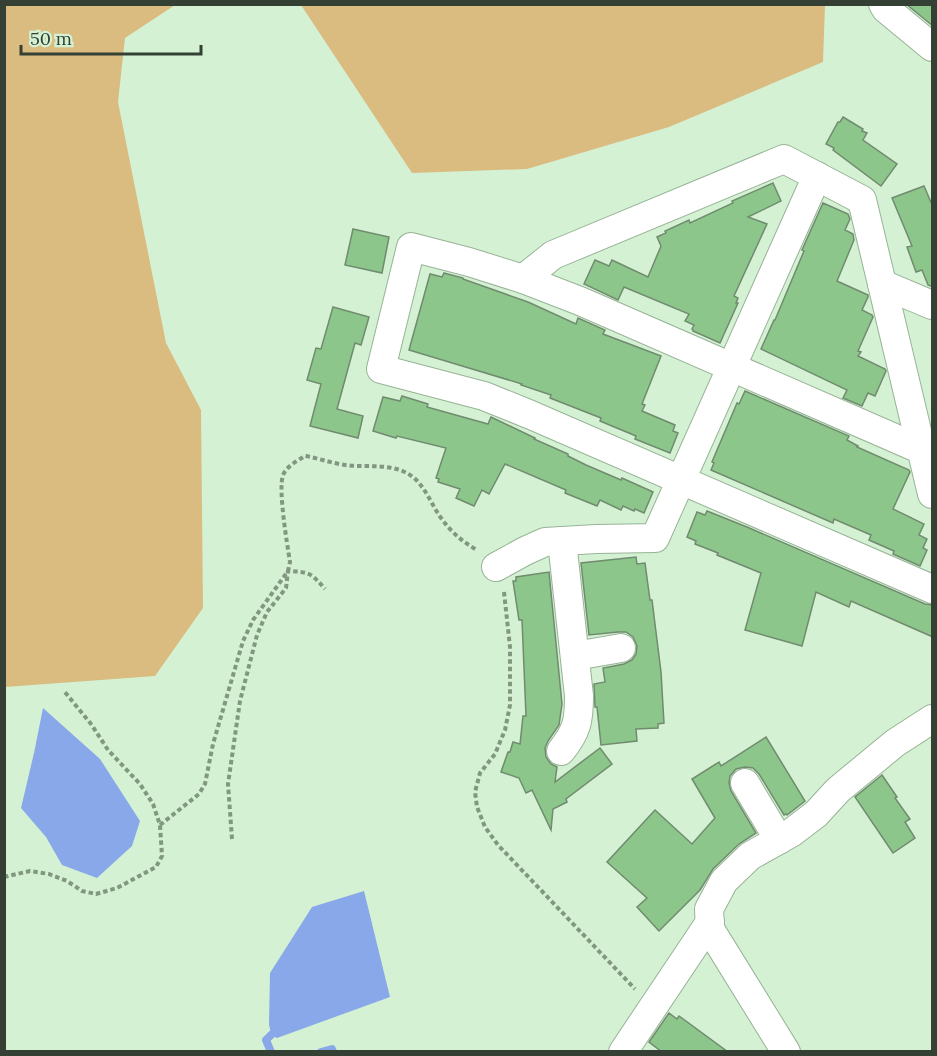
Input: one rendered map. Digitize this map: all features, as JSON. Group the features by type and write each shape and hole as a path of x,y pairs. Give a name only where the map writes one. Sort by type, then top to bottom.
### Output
{"street":[{"path":"883,4 886,9 933,47"},
{"path":"523,279 553,255 784,159 817,176 862,200 933,494"},
{"path":"496,567 545,542 596,538 655,538 817,176"},
{"path":"922,450 580,301 523,279 411,247 381,369 484,396 681,479 933,590"},
{"path":"882,284 933,306"},
{"path":"561,751 573,736 579,716 579,696 562,541"},
{"path":"575,656 621,648"},
{"path":"786,1052 710,929 710,909 724,881 750,856 791,833 816,814 838,790 895,743 933,719"},
{"path":"745,783 779,840"},
{"path":"622,1052 710,921"}],"path":[{"path":"232,839 228,784 240,701 257,635 267,612 286,588 290,562 282,495 283,475 290,465 304,456 349,465 386,466 399,469 413,478 420,486 448,527 460,539 484,554 496,567 503,583 510,647 510,705 505,730 495,754 480,773 475,792 484,827 498,845 652,1007"},
{"path":"288,572 304,572 312,575 326,589"},
{"path":"160,825 199,794 205,784 213,744 243,641 253,620 288,572"},
{"path":"4,878 30,871 50,874 82,891 96,894 117,888 156,867 162,856 160,825 153,804 140,784 108,750 91,724 63,691"}],"shaded area":[{"path":"5,4 175,5 125,38 118,102 166,343 201,410 203,608 155,676 5,687"},
{"path":"301,5 825,5 823,62 669,127 527,169 412,173"}],"water":[{"path":"43,708 100,759 140,821 132,846 97,878 62,865 46,837 21,808"},
{"path":"364,891 390,997 277,1038 271,1035 269,1024 270,973 312,907"}],"building":[{"path":"906,4 933,4 933,26"},
{"path":"843,117 867,133 863,140 897,164 881,186 826,144"},
{"path":"773,183 781,201 748,217 767,224 734,296 738,298 736,303 738,303 720,343 693,331 694,325 685,321 689,314 624,287 618,300 584,284 595,260 609,266 612,260 648,277 661,246 657,237 666,233 665,231 689,220 690,223"},
{"path":"924,186 933,207 933,287 928,285 922,270 916,272 907,247 912,246 892,198"},
{"path":"823,203 848,214 850,219 845,230 853,234 854,240 837,281 868,295 862,310 873,317 858,356 886,371 875,396 868,393 862,406 843,398 847,390 761,349"},
{"path":"353,229 389,237 382,273 345,265"},
{"path":"444,273 528,302 576,324 578,318 605,330 603,334 661,356 642,404 645,405 642,411 675,425 673,431 678,433 670,453 635,439 636,436 600,421 601,418 550,398 551,395 409,350 430,274 442,277"},
{"path":"333,307 369,317 361,345 355,343 337,409 363,416 358,438 310,426 321,384 307,380 316,348 321,349"},
{"path":"745,391 849,436 847,440 857,447 909,470 893,509 924,524 919,535 927,539 923,548 927,550 920,566 869,540 871,535 834,519 833,523 711,470 714,463 712,462 737,403 739,404"},
{"path":"402,396 428,404 427,407 488,424 491,417 586,465 653,492 644,513 623,506 621,510 600,500 597,506 505,464 489,494 482,490 474,506 456,498 460,489 438,482 439,479 436,478 446,448 373,431 383,397 400,401"},
{"path":"707,511 925,604 933,605 933,637 851,601 849,607 816,592 802,646 745,630 761,573 717,555 718,553 695,544 696,541 687,537 697,512 705,515"},
{"path":"636,557 637,564 645,563 650,600 652,600 661,672 664,723 658,724 658,728 636,729 637,741 601,745 594,684 605,682 603,668 632,660 637,646 633,637 626,632 589,635 581,563"},
{"path":"549,572 562,704 559,725 545,748 546,757 551,764 557,767 555,782 600,748 612,764 566,799 567,802 553,809 551,830 532,790 526,793 519,778 501,772 513,742 520,744 523,716 526,716 522,620 519,620 513,581 516,581 516,577"},
{"path":"766,737 805,801 784,815 753,768 736,769 730,776 731,791 756,833 739,844 713,869 700,890 659,931 637,907 647,898 607,862 655,810 692,844 715,818 692,779 719,762 721,766"},
{"path":"882,775 910,819 905,822 915,838 893,853 855,797"},
{"path":"669,1013 677,1019 679,1016 728,1052 662,1052 649,1042"}],"waterway":[{"path":"271,1035 266,1040 271,1052"},
{"path":"321,1052 332,1049 333,1052"}]}
